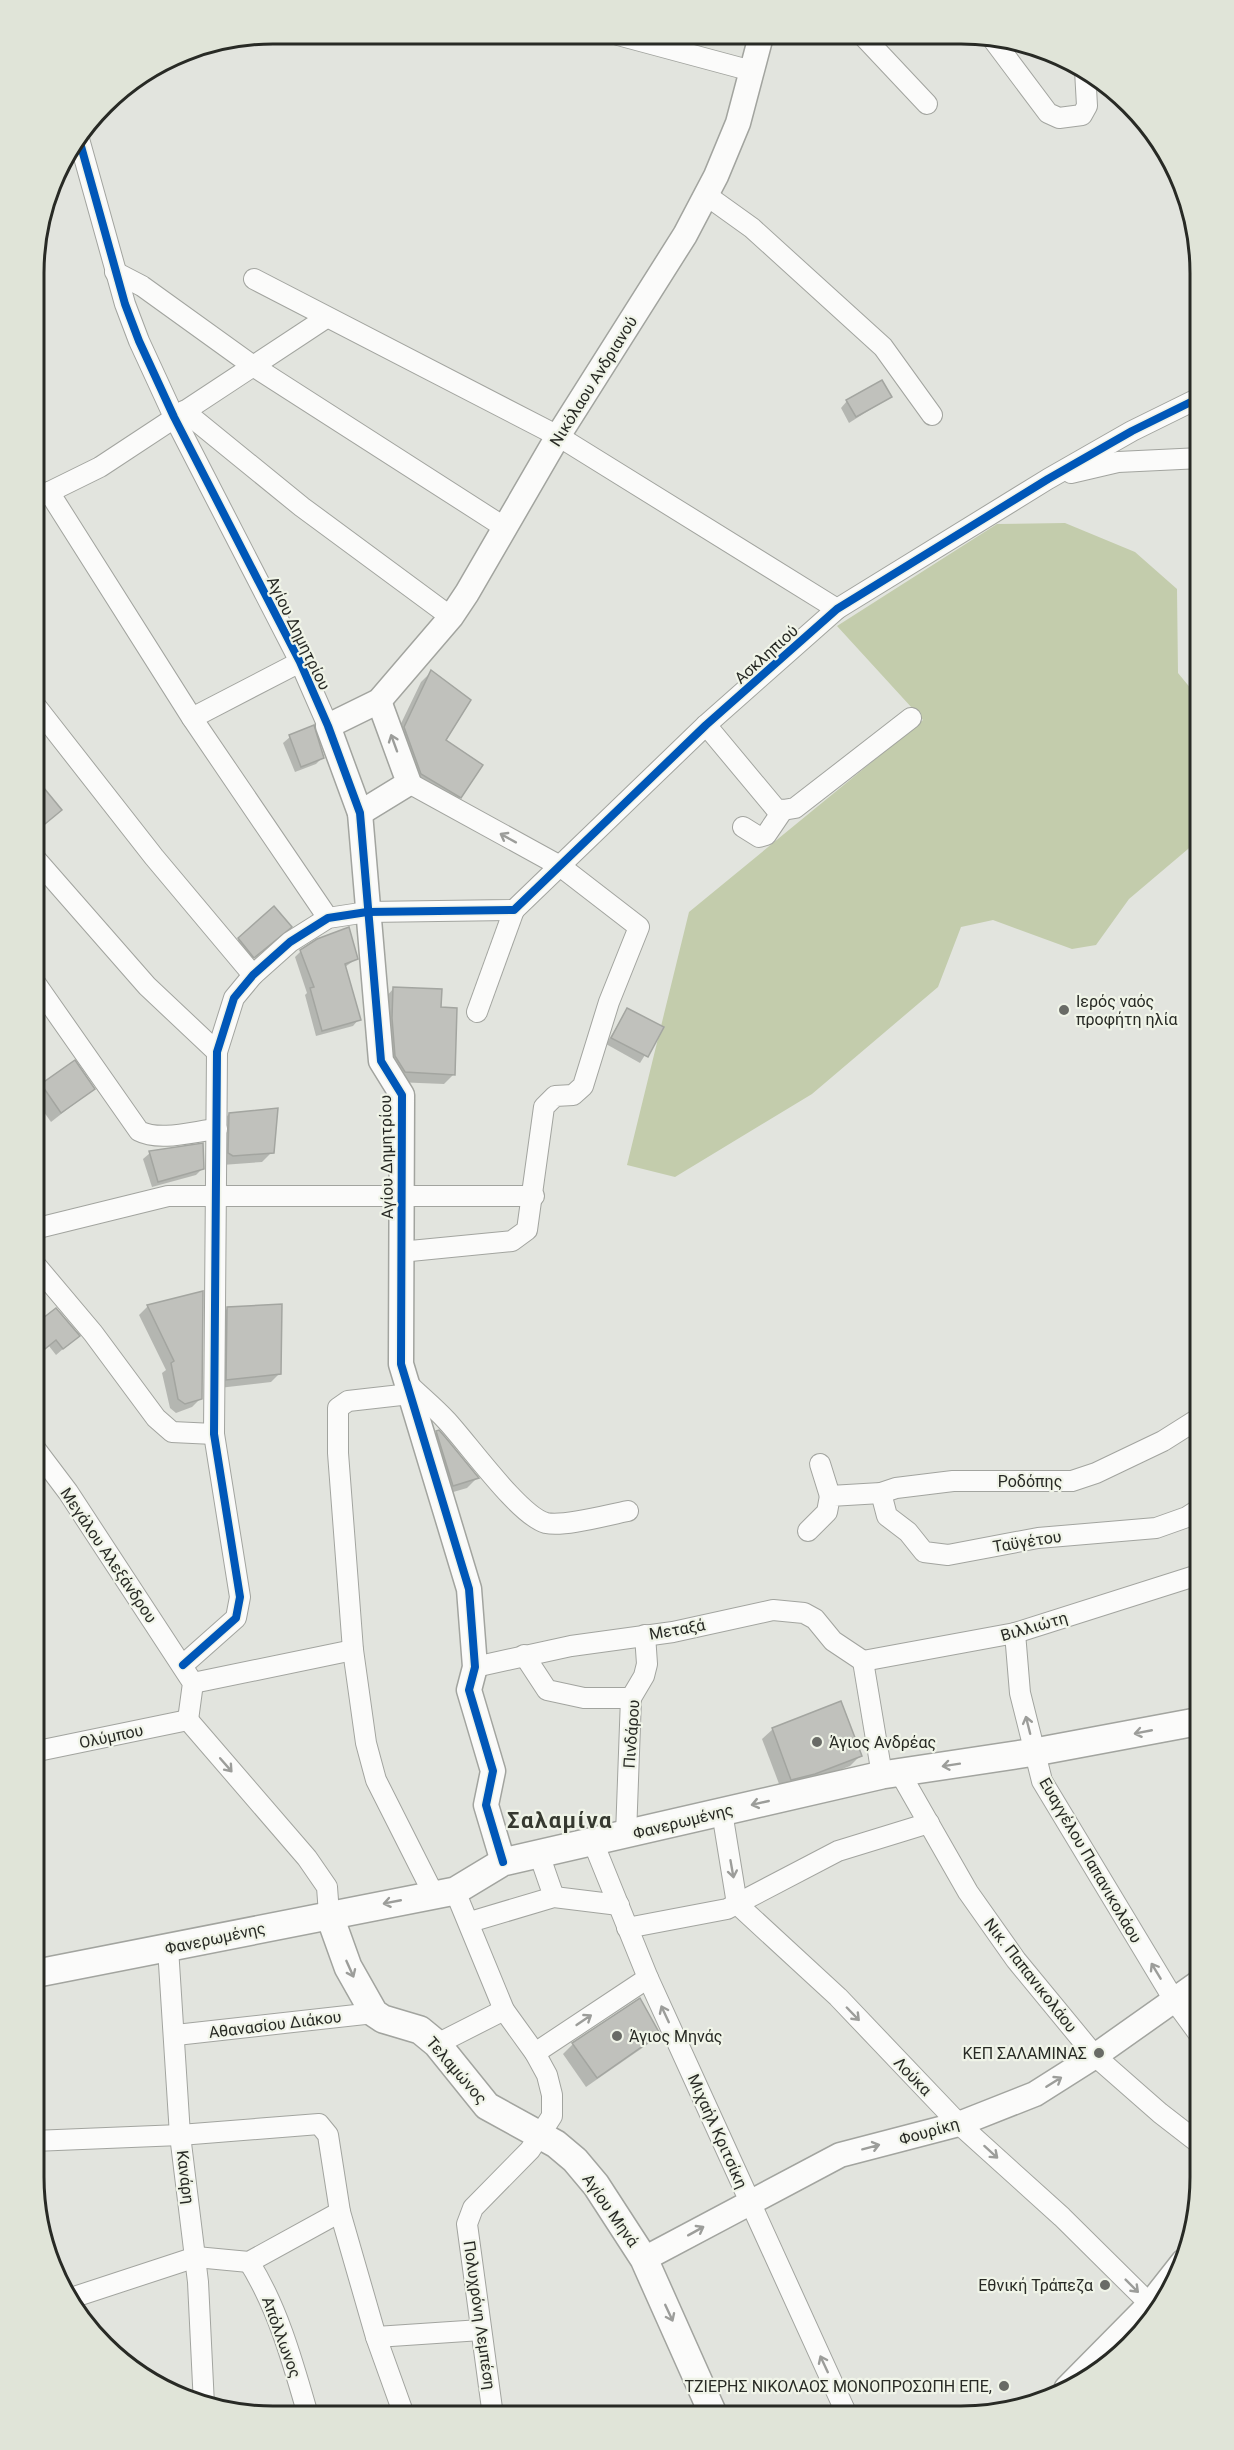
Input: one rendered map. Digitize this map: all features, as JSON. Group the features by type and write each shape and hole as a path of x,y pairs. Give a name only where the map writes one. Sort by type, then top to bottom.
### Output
{"main road":[{"name":"Φανερωμένης","path":"44,1972 444,1893 503,1862 891,1774 1035,1752 1190,1723"},
{"path":"329,1914 348,1967 374,2013"},
{"name":"Τελαμώνος","path":"374,2013 383,2019 420,2030 437,2044 487,2106 540,2133"},
{"name":"Αγίου Μηνά","path":"540,2133 565,2151 596,2185 644,2259 710,2406"},
{"path":"1097,2362 1135,2326"}],"street":[{"path":"652,44 752,71"},
{"name":"Νικόλαου Ανδριανού","path":"379,701 451,617 558,436 685,235 706,195 738,123 759,44"},
{"path":"871,44 927,104"},
{"path":"997,46 1048,113 1059,118 1082,115 1087,106 1086,80"},
{"name":"Αγίου Δημητρίου","path":"81,147 115,272 139,341 179,414 300,662 328,726 360,813 381,1061 402,1095 401,1364 470,1589 475,1667 469,1690 493,1771 486,1805 503,1862"},
{"path":"706,195 752,228 883,347 932,415"},
{"path":"115,272 142,286 253,366 504,527"},
{"path":"254,279 558,436 837,609"},
{"path":"44,495 100,467 326,318"},
{"name":"Ασκληπιού","path":"514,910 706,725 837,609 1048,479 1132,431 1190,402"},
{"path":"179,414 451,617"},
{"path":"1048,479 1118,462 1190,459"},
{"path":"44,499 328,918"},
{"path":"192,718 300,662"},
{"path":"328,726 379,701 409,783 560,866 639,927 609,1002 583,1086 573,1095 555,1096 544,1107 534,1196 527,1230 512,1241 400,1252"},
{"path":"44,718 154,857 253,975"},
{"path":"706,725 776,809 783,810 795,807 911,718"},
{"path":"360,813 409,783"},
{"path":"743,827 759,837 766,835 783,810"},
{"path":"44,868 147,986 217,1052"},
{"path":"183,1665 236,1618 240,1597 214,1434 217,1052 234,998 253,975 290,942 328,918 367,912 514,910 477,1012"},
{"path":"44,995 139,1131 147,1135 159,1135 217,1129"},
{"path":"44,1227 168,1196 400,1194 534,1196"},
{"path":"44,1275 93,1333 156,1418 172,1432 214,1434"},
{"path":"540,2133 552,2116 552,2095 535,2053 504,2010 470,1922 444,1893 376,1780 358,1705 338,1452 338,1408 354,1400 408,1388 447,1421 506,1490 534,1517 546,1523 565,1522 628,1511"},
{"name":"Ροδόπης","path":"830,1496 881,1493 896,1488 953,1481 1072,1481 1096,1473 1144,1450 1190,1423"},
{"name":"Μεγάλου Αλεξάνδρου","path":"44,1460 68,1492 193,1683"},
{"path":"808,1531 827,1512 830,1496 820,1464"},
{"name":"Ταϋγέτου","path":"881,1493 887,1516 908,1532 924,1552 948,1555 1038,1538 1156,1528 1190,1515"},
{"name":"Βιλλιώτη","path":"863,1661 1015,1633 1190,1577"},
{"name":"Μεταξά","path":"475,1667 524,1655 774,1610 804,1612 814,1619 832,1641 863,1661"},
{"name":"Ευαγγέλου Παπανικολάου","path":"1015,1633 1020,1693 1042,1782 1190,2023"},
{"name":"Πινδάρου","path":"626,1835 631,1698 644,1676 647,1664 645,1635"},
{"path":"329,1914 327,1887 307,1858 188,1720 193,1683 353,1650"},
{"path":"524,1655 547,1690 584,1698 631,1698"},
{"name":"Νικ. Παπανικολάου","path":"863,1661 891,1774 929,1823 968,1892 1009,1950 1095,2056 1190,2136"},
{"name":"Ολύμπου","path":"44,1750 188,1720"},
{"path":"722,1812 737,1904"},
{"path":"627,1928 727,1909 778,1880 838,1851 929,1823"},
{"name":"Μιχαήλ Κριτσίκη","path":"593,1842 648,1978 843,2406"},
{"path":"539,1854 554,1897"},
{"path":"470,1922 554,1897 619,1905"},
{"name":"Λούκα","path":"737,1904 838,1997 959,2124 1062,2217 1151,2306"},
{"name":"Κανάρη","path":"168,1948 176,2035 180,2135 196,2257 203,2395"},
{"path":"535,2053 648,1978"},
{"name":"Φουρίκη","path":"644,2259 840,2155 959,2124 1035,2094 1095,2056 1190,1988"},
{"path":"437,2044 504,2010"},
{"name":"Αθανασίου Διάκου","path":"176,2035 374,2013"},
{"path":"44,2141 180,2135 319,2124 328,2135 339,2212 376,2337 402,2406"},
{"name":"Πολυχρόνη Λεμπέση","path":"492,2406 467,2224 473,2208 530,2150 540,2133"},
{"path":"77,2297 196,2257 249,2262 339,2212"},
{"name":"Απόλλωνος","path":"249,2262 262,2283 277,2320 305,2406"},
{"path":"376,2337 481,2330"}],"green space":[{"path":"1065,523 1135,552 1177,589 1178,673 1190,688 1190,847 1129,899 1096,945 1072,949 993,920 961,927 938,987 812,1094 675,1177 627,1165 689,912 923,720 837,626 997,524"}],"building":[{"path":"882,380 892,397 856,417 846,400"},
{"path":"431,670 471,700 446,740 483,765 461,798 421,774 404,727"},
{"path":"314,725 324,758 301,767 289,735"},
{"path":"44,788 62,810 44,825"},
{"path":"274,906 292,927 254,958 238,938"},
{"path":"349,927 358,959 345,964 361,1020 322,1031 310,988 314,987 300,950 317,939"},
{"path":"393,987 442,989 441,1007 457,1008 455,1075 405,1072 395,1056 392,1018"},
{"path":"627,1008 664,1027 648,1057 611,1038"},
{"path":"75,1060 95,1089 61,1113 44,1088 44,1082"},
{"path":"278,1108 274,1153 233,1156 228,1153 229,1113"},
{"path":"203,1143 204,1169 158,1182 149,1151"},
{"path":"203,1291 202,1399 185,1404 178,1399 171,1363 174,1361 147,1305"},
{"path":"282,1304 281,1374 226,1380 227,1307"},
{"path":"56,1308 80,1336 63,1349 56,1340 45,1349 44,1317"},
{"path":"439,1430 479,1478 453,1486 436,1431"},
{"name":"Άγιος Ανδρέας","path":"841,1701 862,1756 815,1774 791,1780 772,1728"},
{"name":"Άγιος Μηνάς","path":"640,1998 660,2034 597,2078 572,2043"}],"cycle path":[{"path":"81,146 125,304 139,341 174,417 300,662 328,726 360,813 381,1061 402,1095 401,1364 469,1589 475,1667 469,1690 493,1771 486,1805 503,1862"},
{"path":"183,1665 236,1618 240,1597 214,1434 217,1052 234,998 253,975 290,942 328,918 367,912 514,910 706,725 837,609 1048,479 1132,431 1190,402"}],"place":[{"name":"Ιερός ναός προφήτη ηλία","path":"1064,1010"},
{"name":"Άγιος Ανδρέας","path":"817,1742"},
{"name":"Άγιος Μηνάς","path":"617,2036"},
{"name":"ΚΕΠ ΣΑΛΑΜΙΝΑΣ","path":"1099,2053"},
{"name":"Εθνική Τράπεζα","path":"1105,2285"},
{"name":"ΤΖΙΕΡΗΣ ΝΙΚΟΛΑΟΣ ΜΟΝΟΠΡΟΣΩΠΗ ΕΠΕ,","path":"1004,2386"}],"district":[{"name":"Σαλαμίνα","path":"560,1820"}]}
